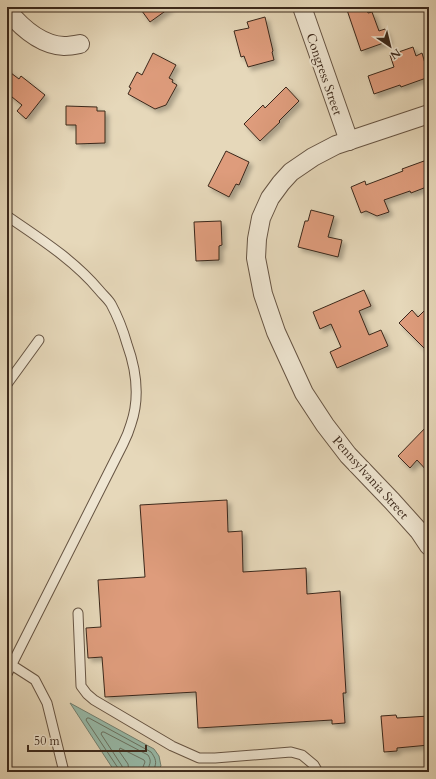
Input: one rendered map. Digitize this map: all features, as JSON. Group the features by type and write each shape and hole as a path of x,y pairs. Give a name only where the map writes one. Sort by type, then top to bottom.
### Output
{"street":[{"name":"Congress Street","path":"302,7 348,141"},
{"path":"7,10 14,19 33,35 49,43 63,46 80,44"},
{"name":"Pennsylvania Street","path":"429,114 336,145 312,157 291,172 270,198 261,218 257,240 256,258 263,294 276,332 304,393 325,425 348,455 419,531 429,546"}],"lane":[{"path":"7,216 73,264 93,283 110,304 121,326 131,354 136,377 136,405 132,424 9,664 7,674"},
{"path":"7,384 39,340"},
{"path":"78,614 81,686 94,700 172,746 199,758 291,752 302,755 314,765 318,772"},
{"path":"9,664 34,680 47,704 64,772"}],"water":[{"path":"70,703 154,749 159,756 161,766 157,771 115,772"}],"building":[{"path":"139,7 171,7 150,22"},
{"path":"354,7 366,7 368,13 372,12 379,31 385,29 389,41 361,51 347,10"},
{"path":"265,17 274,60 248,67 244,56 241,57 234,31 249,28 247,22"},
{"path":"413,47 416,56 422,53 429,77 401,87 400,85 374,94 368,76 394,67 390,55"},
{"path":"153,53 176,65 169,78 177,85 166,105 155,109 128,94 131,88 129,87 137,72 142,75"},
{"path":"7,70 19,79 21,76 45,95 26,119 17,111 22,105 7,93"},
{"path":"286,87 299,101 260,141 244,124 263,105 265,108"},
{"path":"66,106 97,107 97,111 105,111 105,143 76,144 76,125 66,125"},
{"path":"226,151 249,162 239,185 236,184 229,197 208,186"},
{"path":"424,161 425,164 429,163 429,186 411,193 410,191 384,200 389,212 377,216 366,211 361,213 351,187 365,181 366,185 403,171 402,169"},
{"path":"311,210 334,216 328,237 342,240 338,257 298,247 305,221 308,221"},
{"path":"221,221 222,245 219,246 219,260 196,261 194,222"},
{"path":"364,290 371,306 359,311 369,335 381,330 388,346 337,368 330,352 341,347 331,324 320,329 313,312"},
{"path":"429,306 429,353 399,323 412,310 418,317"},
{"path":"429,424 429,473 417,460 410,468 398,456"},
{"path":"227,500 228,532 242,531 243,572 306,568 307,594 340,591 346,693 343,693 345,723 332,724 332,720 198,728 196,692 105,697 102,657 88,658 86,628 101,627 98,580 145,577 140,505"},
{"path":"396,715 397,718 429,716 429,745 397,748 397,751 384,752 381,716"}]}
